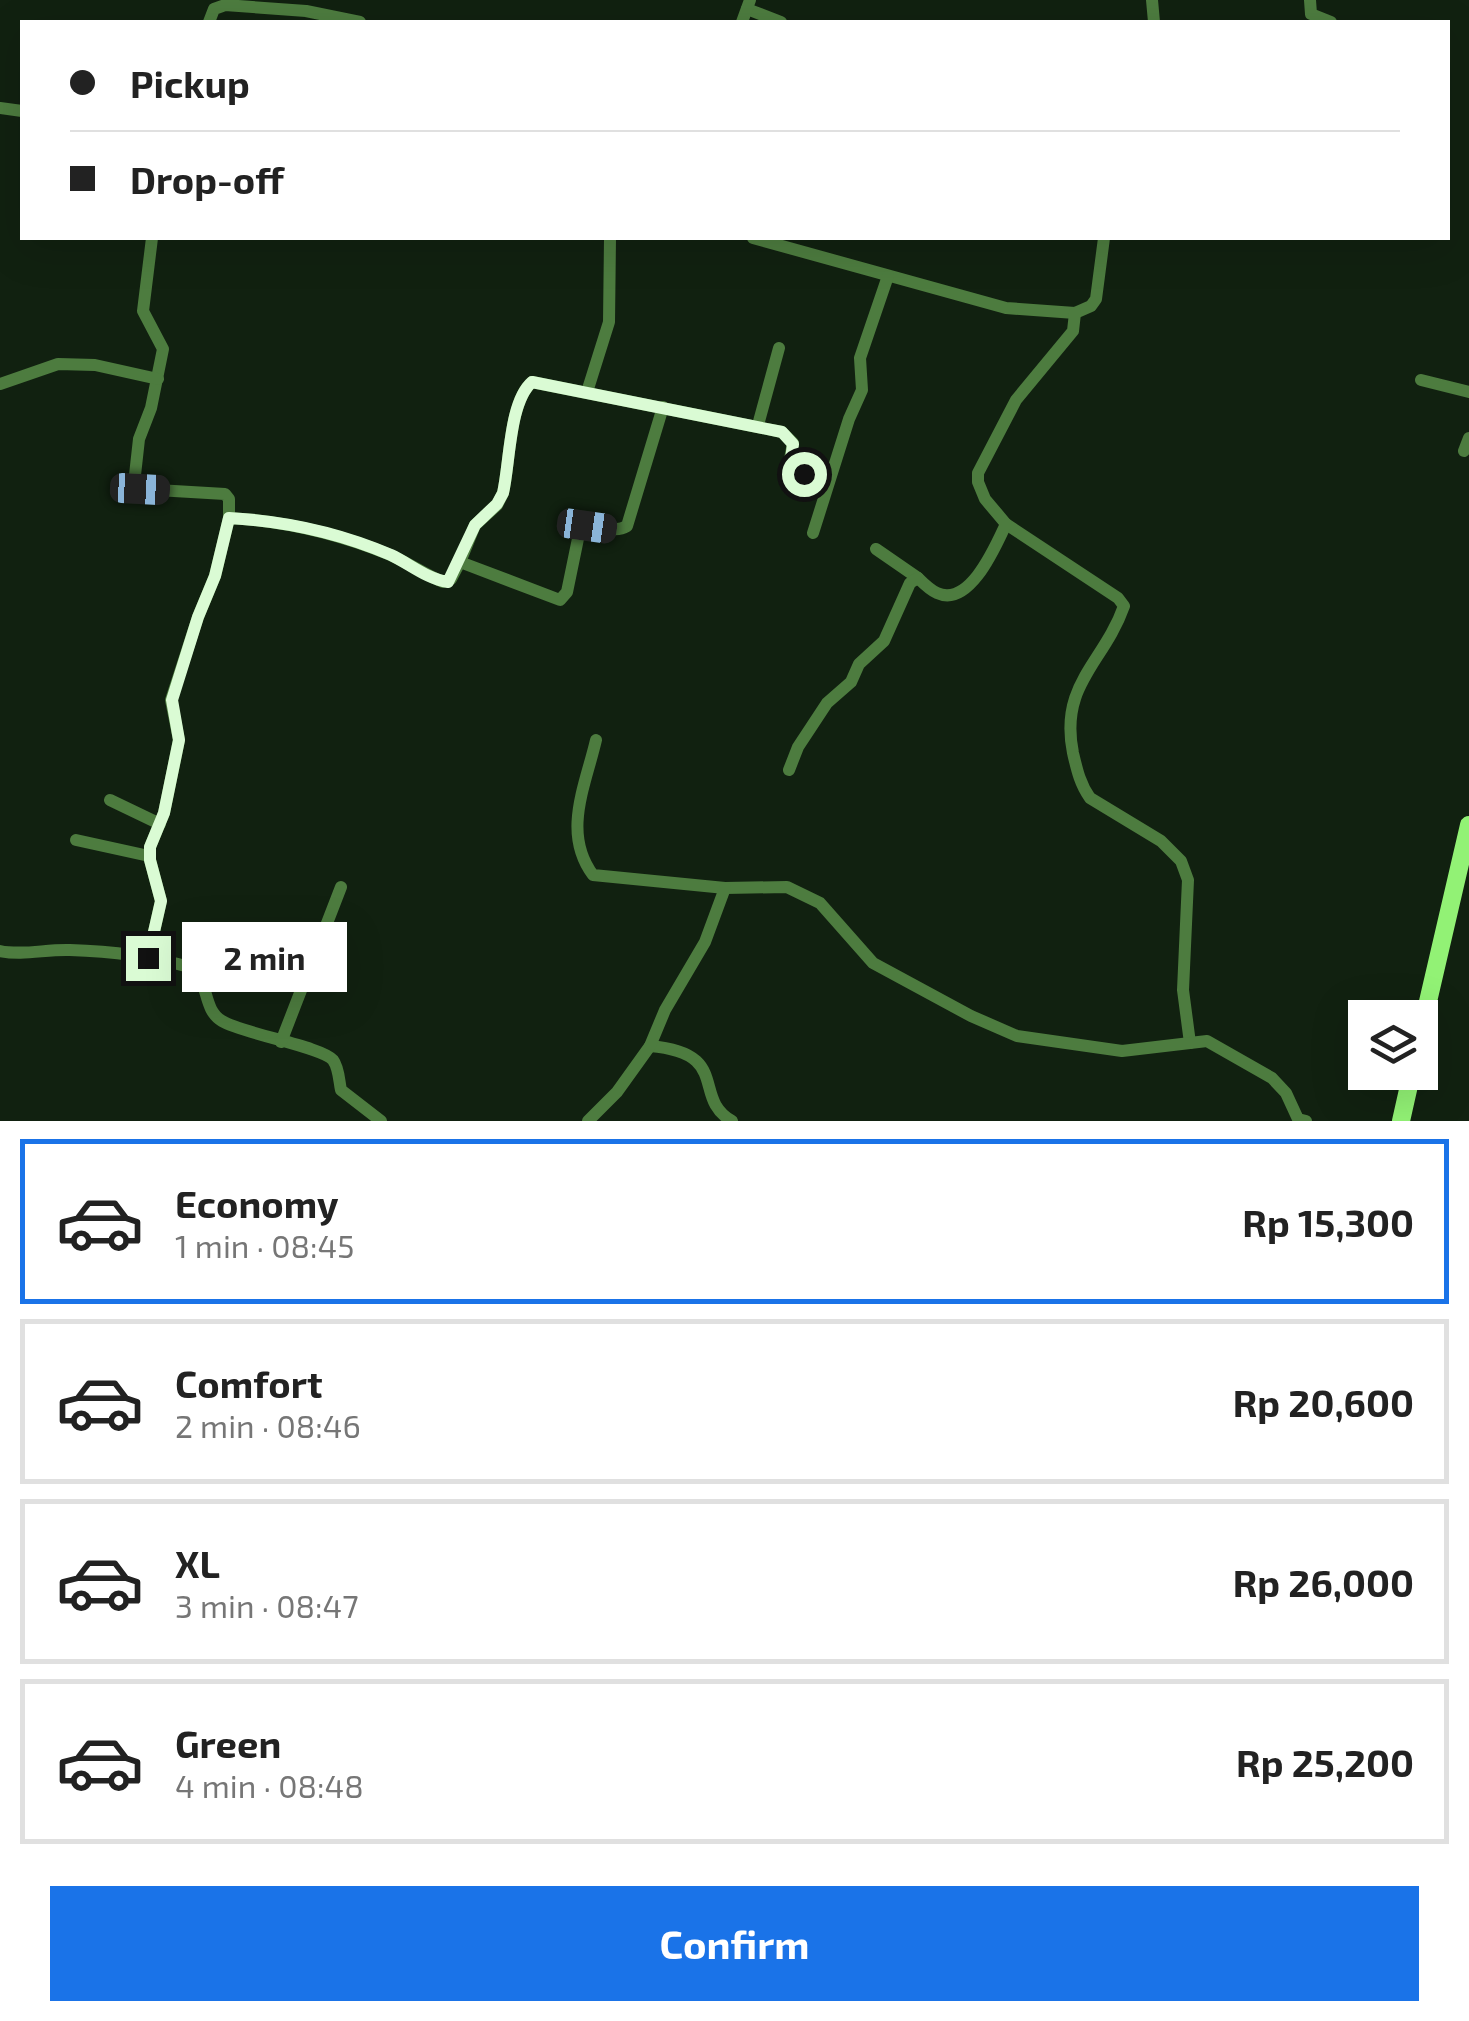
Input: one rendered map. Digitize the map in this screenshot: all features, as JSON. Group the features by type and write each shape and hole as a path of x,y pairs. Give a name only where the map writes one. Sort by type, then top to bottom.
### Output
{"street":[{"path":"1310,0 1312,14 1326,20"},
{"path":"210,20 214,8 226,4 306,11 350,20"},
{"path":"746,10 775,20"},
{"path":"148,958 161,901 149,856 179,740 172,700 215,576 229,518 226,494 134,486 140,439 163,349 143,311 152,240"},
{"path":"587,392 609,322 610,240"},
{"path":"760,240 1006,308 1075,313 1096,300 1104,240"},
{"path":"813,533 862,390 860,358 888,276"},
{"path":"1075,313 1073,332 1016,400 978,473 978,482 985,499 1006,524 1118,598 1124,610 1072,703 1070,738 1082,787 1090,798 1160,841 1181,861 1188,880 1184,1044"},
{"path":"758,425 779,348"},
{"path":"0,384 58,364 95,366 158,380"},
{"path":"1421,380 1469,392"},
{"path":"229,518 262,519 326,532 392,556 443,582 451,579 475,525 503,493 517,409 528,384 540,381 758,425 789,435 793,444 789,464 792,469 829,478"},
{"path":"460,562 560,600 567,592 580,529 587,526 618,530 627,526 663,407"},
{"path":"876,549 943,595 970,583 982,572 1006,524"},
{"path":"789,770 798,747 828,703 884,640 906,588 918,578"},
{"path":"596,740 576,835 581,858 593,876 725,888 786,887 807,894 842,925 872,963 970,1016 1017,1036 1122,1051 1213,1044 1272,1078 1301,1120"},
{"path":"110,800 160,824"},
{"path":"1428,1000 1469,825"},
{"path":"76,840 149,856"},
{"path":"281,1042 341,887"},
{"path":"588,1121 617,1092 650,1046 705,942 725,888"},
{"path":"0,951 22,954 72,950 148,958 193,968 205,986 213,1014 222,1021 332,1058 341,1090 381,1121"},
{"path":"650,1046 676,1048 701,1064 723,1114 732,1121"},
{"path":"1401,1121 1408,1090"}],"route":[{"path":"148,958 161,901 150,847 164,813 179,740 172,700 215,576 229,518 262,519 326,532 448,582 475,525 503,493 517,409 528,384 540,381 782,432 789,435 793,444 790,467 804,474"}]}
